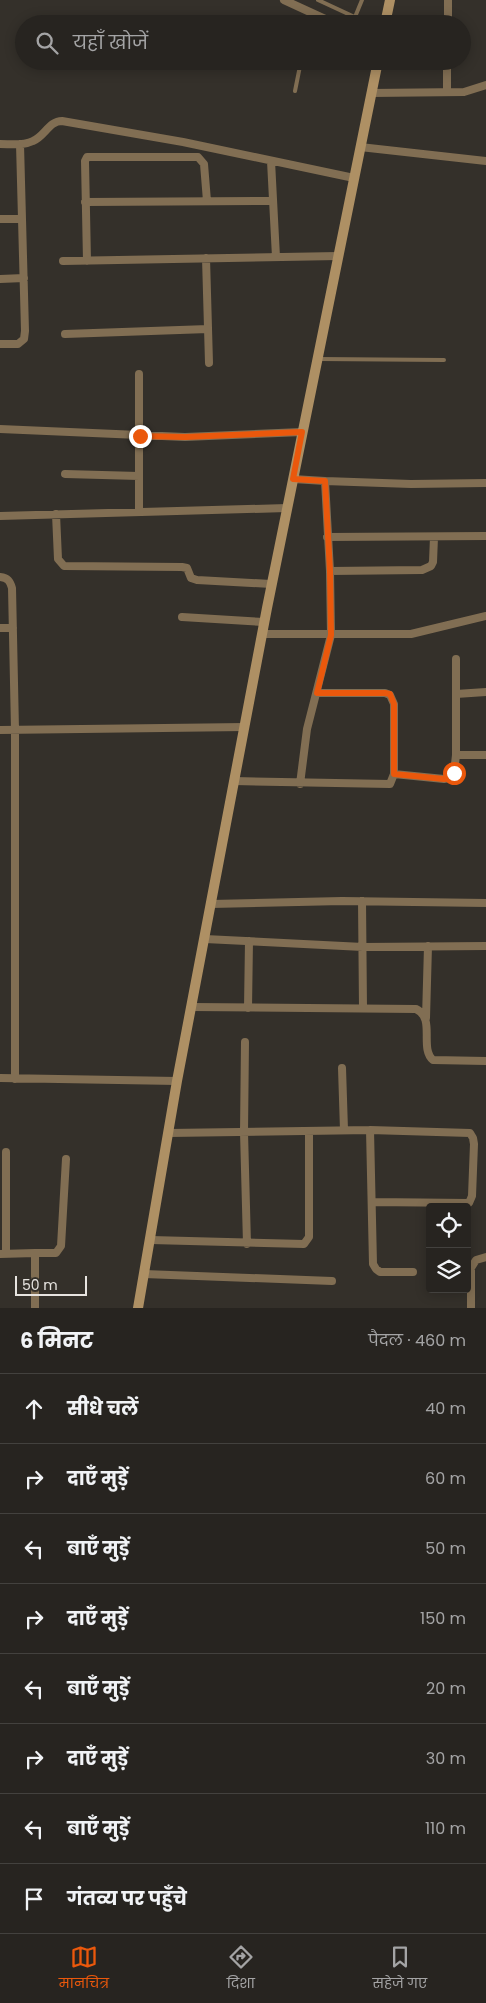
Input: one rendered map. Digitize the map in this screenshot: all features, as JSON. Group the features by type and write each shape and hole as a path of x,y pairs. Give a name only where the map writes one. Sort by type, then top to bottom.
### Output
{"street":[{"path":"284,0 316,15"},
{"path":"387,15 390,0"},
{"path":"448,0 448,15"},
{"path":"138,1308 177,1081 271,584 376,70"},
{"path":"447,70 447,92"},
{"path":"371,94 464,92 486,85"},
{"path":"0,144 20,144 38,139 52,123 62,121 183,142 354,178"},
{"path":"0,344 18,344 24,339 25,331 20,144"},
{"path":"360,147 486,161"},
{"path":"87,261 85,161 87,157 193,155 202,160 204,164 207,201"},
{"path":"271,161 276,257"},
{"path":"85,202 273,201"},
{"path":"0,219 22,219"},
{"path":"63,262 338,256"},
{"path":"206,258 209,363"},
{"path":"0,279 24,278"},
{"path":"65,334 208,328"},
{"path":"139,374 139,512"},
{"path":"0,429 185,437 302,432"},
{"path":"65,474 139,476"},
{"path":"293,479 411,484 486,483"},
{"path":"300,784 305,742 331,635 325,481"},
{"path":"0,516 287,508"},
{"path":"56,514 58,559 64,566 182,566 187,568 192,578 197,580 271,584"},
{"path":"327,537 486,536"},
{"path":"330,571 422,570 432,566 434,537"},
{"path":"0,577 11,582 12,588 15,730 16,1078"},
{"path":"262,634 410,634 486,616"},
{"path":"182,617 264,622"},
{"path":"0,628 13,628"},
{"path":"394,774 449,778 454,773 456,755 456,659"},
{"path":"456,694 486,692"},
{"path":"234,781 388,785 393,781 394,704 390,694 317,693"},
{"path":"0,730 245,727"},
{"path":"456,755 486,755"},
{"path":"212,904 362,901 486,904"},
{"path":"362,901 363,1008"},
{"path":"205,939 363,947 486,946"},
{"path":"248,1008 249,941"},
{"path":"428,946 426,1020 429,1055 433,1060 486,1061"},
{"path":"192,1007 416,1010 421,1012 426,1020"},
{"path":"245,1042 244,1132 247,1244"},
{"path":"342,1068 344,1130"},
{"path":"0,1078 177,1081"},
{"path":"169,1133 344,1130 470,1132 474,1144 472,1196 469,1204 372,1202"},
{"path":"370,1130 373,1260 376,1269 380,1272 413,1272"},
{"path":"151,1240 247,1244 300,1244 307,1242 309,1237 309,1131"},
{"path":"6,1152 3,1254 56,1253 60,1249 66,1159"},
{"path":"35,1308 36,1253"},
{"path":"471,1308 471,1268 476,1260 486,1258"},
{"path":"144,1274 332,1282"}],"lane":[{"path":"318,0 351,15"},
{"path":"356,15 362,0"},
{"path":"295,91 300,70"},
{"path":"317,359 444,360"}],"route":[{"path":"140,436 185,437 302,432 293,479 325,481 331,635 317,693 390,694 394,704 394,774 444,779 449,778 454,773"}]}
